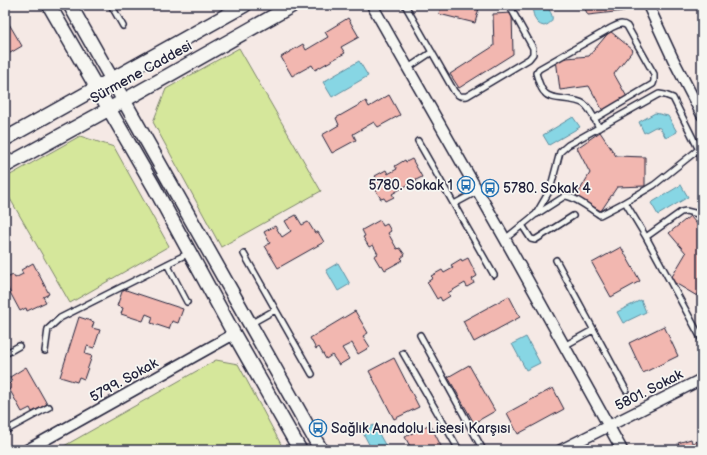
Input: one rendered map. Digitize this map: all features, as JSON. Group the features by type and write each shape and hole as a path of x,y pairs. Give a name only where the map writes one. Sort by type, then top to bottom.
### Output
{"street":[{"path":"49,5 154,187 234,334 300,450"},
{"path":"70,5 321,450"},
{"name":"Sürmene Caddesi","path":"5,139 245,5"},
{"name":"Sürmene Caddesi","path":"5,166 293,5"},
{"path":"372,5 478,191 622,450"},
{"path":"648,5 673,59 702,115"},
{"name":"5799. Sokak","path":"29,449 234,334"},
{"name":"5801. Sokak","path":"561,450 702,379"}],"lane":[{"path":"111,5 123,26"},
{"path":"405,5 454,91 457,95 462,97 467,96 529,59 534,54 533,48 509,5"},
{"path":"594,119 653,84 654,81 654,74 626,26 623,24 618,24 539,69 536,73 544,92 548,96 572,99 583,103 588,108 594,119 599,128"},
{"path":"408,68 432,52"},
{"path":"536,214 550,190 560,152 568,145 659,94 665,94 673,98 702,156"},
{"path":"418,141 494,275"},
{"path":"504,239 536,214 565,196 574,198 600,215 654,185 699,149"},
{"path":"454,204 478,191"},
{"path":"625,202 646,237 702,340"},
{"path":"646,237 681,212 686,211 702,215"},
{"path":"522,225 531,239 535,240 573,216"},
{"path":"45,351 48,329 60,318 190,253"},
{"path":"244,254 312,374"},
{"path":"556,260 626,390"},
{"path":"167,264 188,302"},
{"path":"250,325 275,310"},
{"path":"564,346 593,330"},
{"path":"420,335 483,450"},
{"path":"5,354 19,346"},
{"path":"403,353 459,450"},
{"path":"6,429 49,407"}],"green space":[{"path":"239,48 321,191 221,247 153,122 166,89"},
{"path":"80,136 114,147 169,246 70,303 5,190 5,178"},
{"path":"216,360 238,364 284,450 57,450"}],"water":[{"path":"531,5 546,5 552,17 551,22 544,26 540,25 534,18"},
{"path":"359,61 368,76 332,97 323,82"},
{"path":"655,113 668,116 677,132 666,138 660,128 655,127 644,133 639,122"},
{"path":"573,117 580,127 549,145 543,135"},
{"path":"681,185 688,197 658,215 651,203"},
{"path":"338,263 350,284 338,291 326,270"},
{"path":"641,300 646,312 623,323 617,312"},
{"path":"526,337 540,363 526,370 512,344"},
{"path":"374,425 388,450 372,450 362,431"}],"building":[{"path":"441,5 467,5 479,8 475,23 439,14"},
{"path":"583,5 623,5 624,11 588,15"},
{"path":"512,13 513,54 459,88 450,74 494,46 493,14"},
{"path":"5,17 22,46 5,56"},
{"path":"348,18 359,37 341,47 345,53 315,70 312,65 292,76 281,57 303,44 306,50 328,37 325,32"},
{"path":"610,31 633,50 614,74 627,97 603,111 589,86 560,90 556,59 589,56"},
{"path":"389,95 400,115 378,127 374,122 353,134 356,140 332,153 322,135 339,125 336,118 366,101 369,107"},
{"path":"600,132 616,156 645,157 645,186 617,187 601,211 576,197 590,173 577,148"},
{"path":"412,159 422,177 416,180 418,184 411,188 409,184 392,194 394,197 386,201 384,198 381,199 371,182 377,179 375,176 386,170 388,174 397,169 395,166 405,160 406,162"},
{"path":"296,215 302,225 308,222 315,233 318,232 324,242 278,268 265,246 270,243 264,232 275,226 282,237 291,231 285,221"},
{"path":"690,216 702,230 702,287 697,296 670,280 686,253 669,233"},
{"path":"380,220 383,226 387,224 391,231 388,233 397,249 400,248 405,255 401,258 403,260 385,270 382,265 380,266 374,256 378,254 373,245 369,247 363,237 365,236 362,230"},
{"path":"621,247 640,281 611,297 592,263"},
{"path":"468,258 477,276 472,279 474,283 467,287 465,283 448,293 450,296 442,301 440,297 437,299 427,282 433,278 431,276 442,270 444,273 453,268 451,265 461,259 462,261"},
{"path":"33,263 49,294 43,297 46,302 27,311 26,308 20,311 5,283 5,279 13,275 15,278 23,274 21,270"},
{"path":"123,289 183,309 178,323 172,321 169,329 151,323 153,317 146,314 143,321 121,314 123,308 117,306"},
{"path":"509,296 520,317 474,342 463,321"},
{"path":"355,311 368,333 363,336 370,347 358,354 352,343 342,348 349,359 339,365 332,355 326,359 319,347 316,349 310,338"},
{"path":"79,317 94,322 92,328 100,330 94,348 87,346 85,354 92,356 84,379 79,377 77,382 60,377"},
{"path":"664,326 678,356 643,373 629,343"},
{"path":"394,358 419,407 394,419 369,371"},
{"path":"469,365 495,411 474,423 448,377"},
{"path":"26,367 47,404 32,412 30,408 22,412 7,385 12,382 10,377"},
{"path":"553,388 564,409 518,434 507,413"},
{"path":"430,424 443,450 412,450 405,437"},
{"path":"691,439 692,443 702,440 702,450 680,450 678,443"}],"place":[{"name":"5780. Sokak 1","path":"466,185"},
{"name":"5780. Sokak 4","path":"490,188"},
{"name":"Sağlık Anadolu Lisesi Karşısı","path":"318,428"}]}
